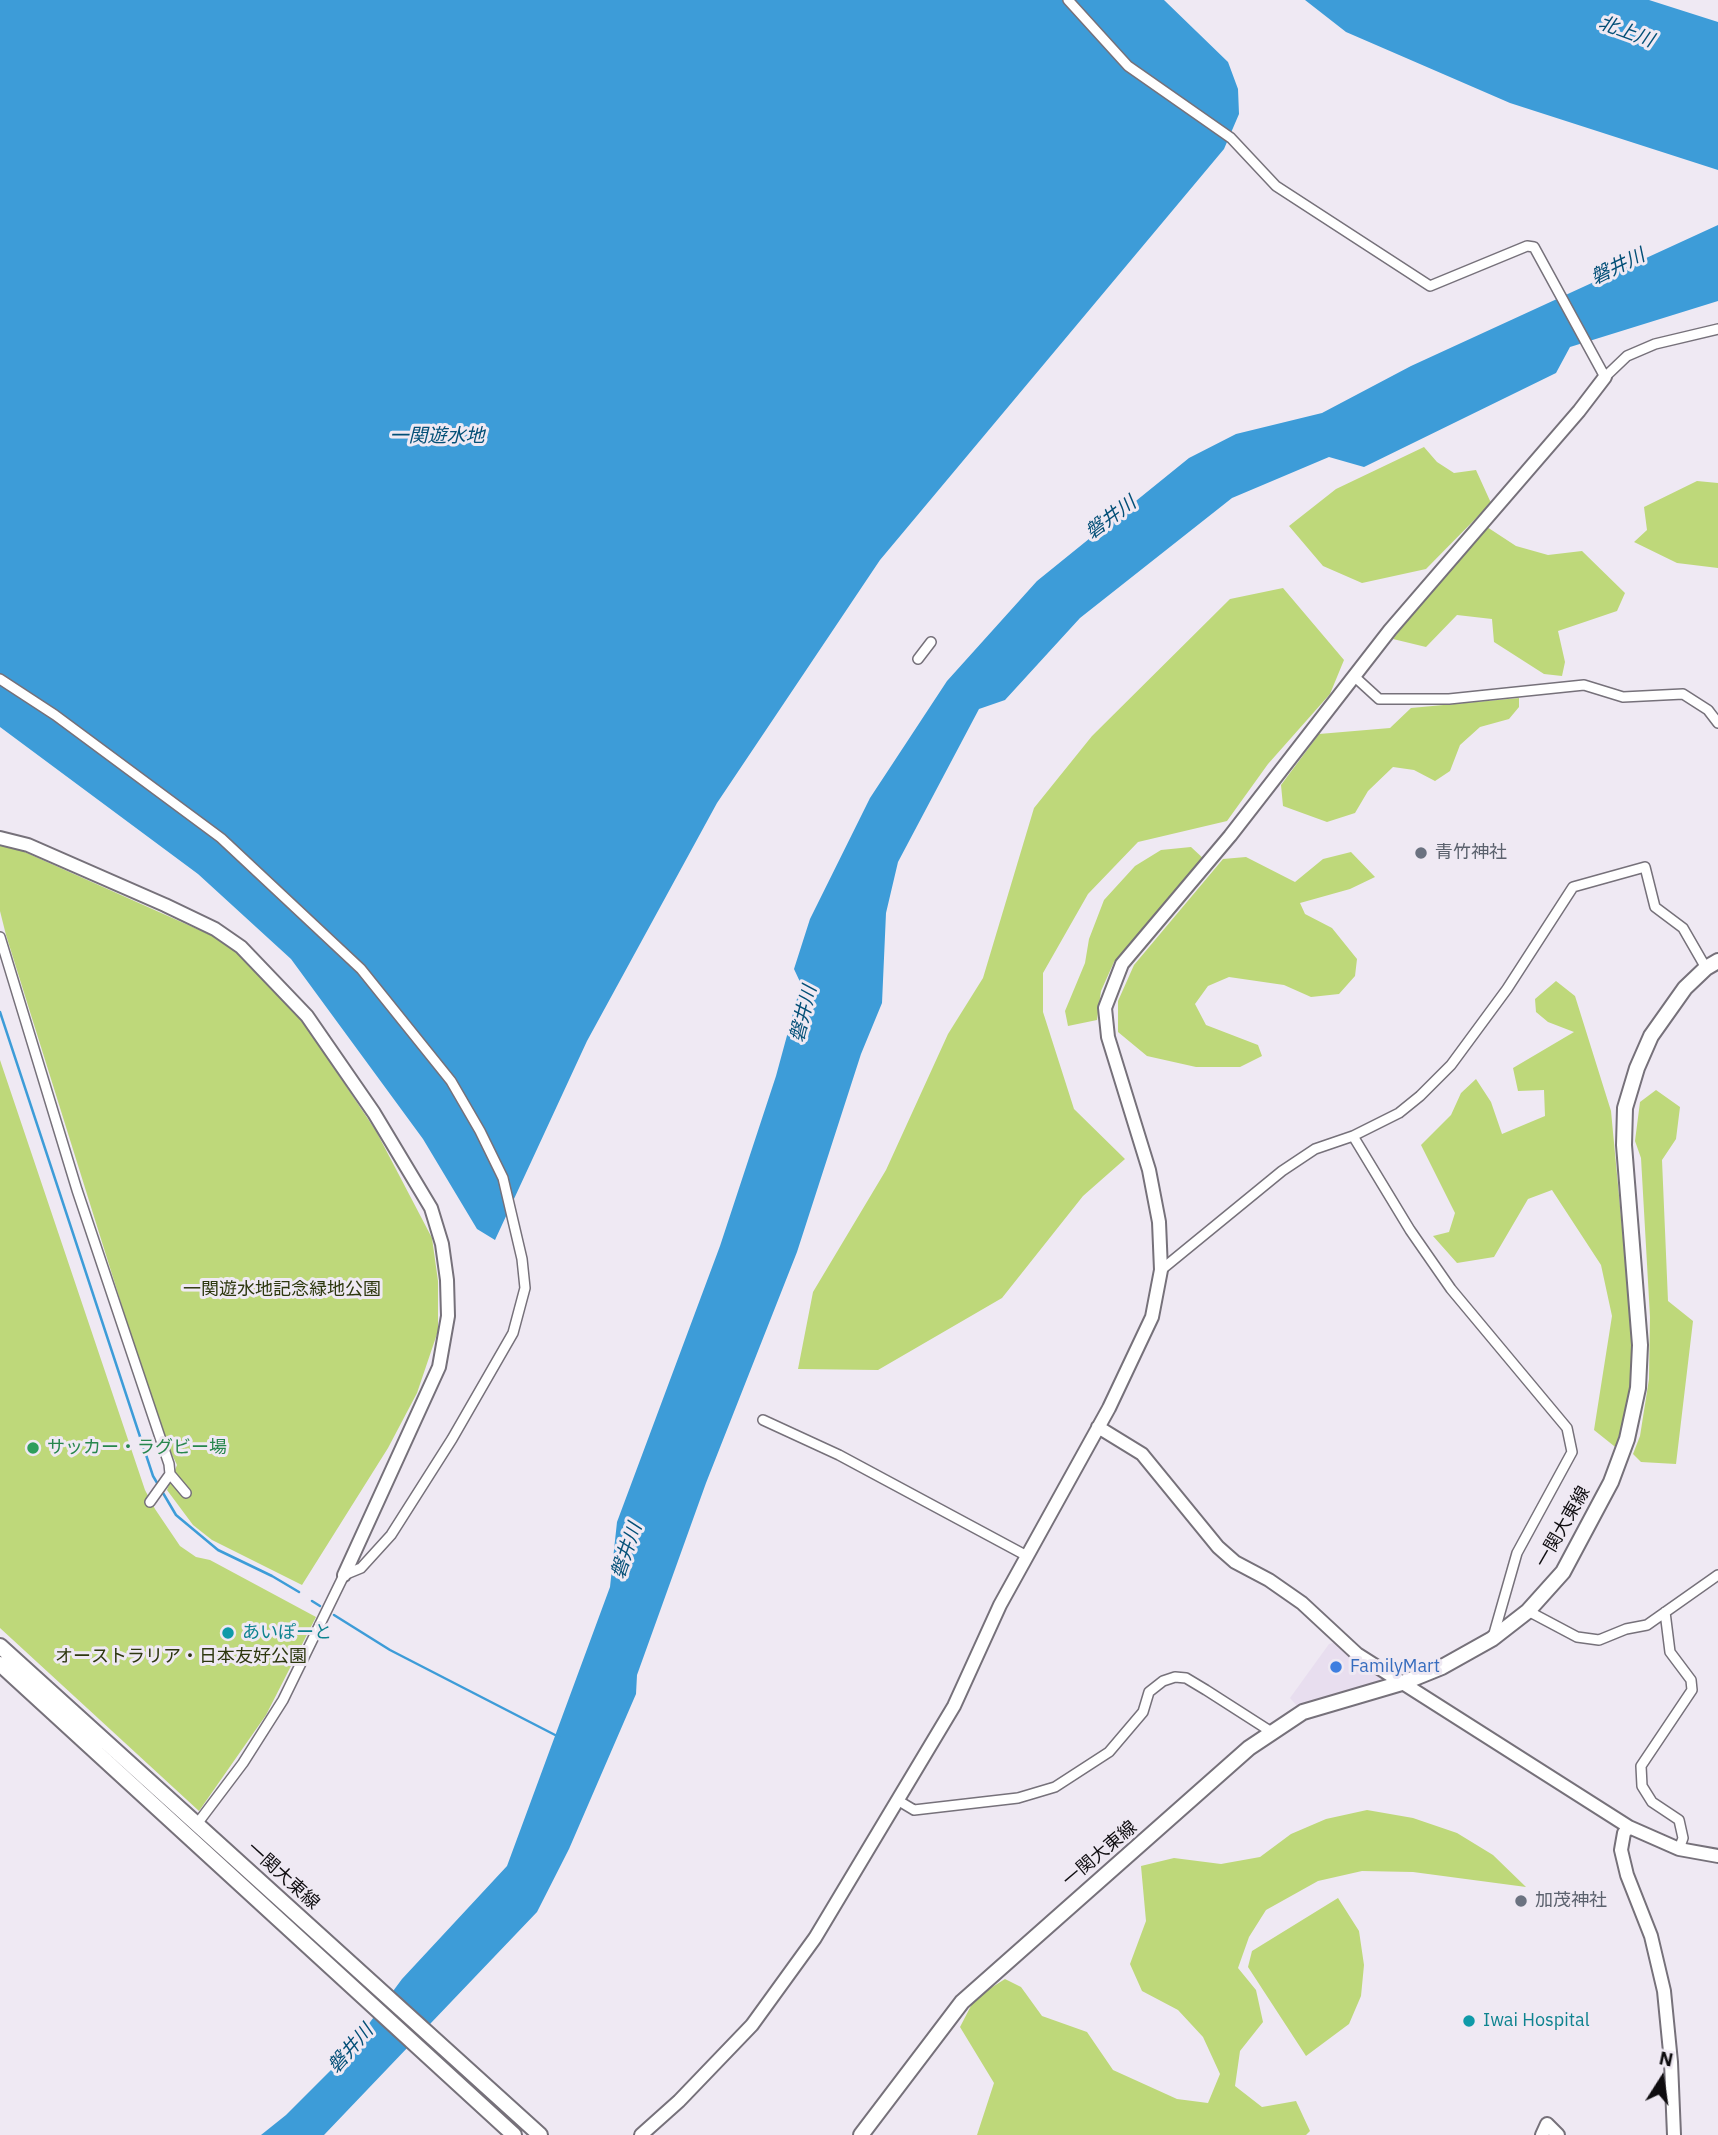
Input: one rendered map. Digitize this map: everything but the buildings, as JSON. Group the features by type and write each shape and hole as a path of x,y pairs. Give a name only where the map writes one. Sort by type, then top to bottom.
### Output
{"main road":[{"name":"一関大東線","path":"861,2135 962,2002 1070,1903 1270,1731 1303,1712 1405,1682 1443,1667 1492,1639 1528,1611 1563,1572 1611,1482 1626,1439 1638,1388 1640,1345 1624,1145 1625,1108 1637,1068 1651,1036 1685,988 1712,964"},
{"name":"一関大東線","path":"0,1646 197,1824 208,1843 514,2135"},
{"name":"一関大東線","path":"0,1664 540,2135"}],"street":[{"path":"1068,0 1128,66 1231,138 1276,186 1430,286 1527,246 1537,250 1602,372"},
{"path":"640,2135 716,2063 765,2009 815,1938 954,1706 1000,1605 1098,1427 1152,1317 1161,1270 1159,1222 1149,1170 1108,1037 1105,1008 1122,964 1230,836 1356,678 1390,630 1579,411 1602,372 1627,356 1655,344 1718,329"},
{"path":"918,659 931,642"},
{"path":"1356,678 1379,699 1449,699 1584,685 1623,697 1648,694 1683,695 1708,710 1718,723"},
{"path":"0,679 55,715 221,838 353,960 451,1081 503,1178 516,1224 525,1288 513,1333 412,1506 361,1568 344,1575"},
{"path":"0,838 28,845 165,905 215,929 241,947 307,1016 374,1113 431,1208 442,1244 448,1316 439,1367 344,1575 283,1700 243,1763 197,1824"},
{"path":"1161,1270 1282,1171 1315,1149 1353,1136 1399,1113 1451,1065 1507,989 1573,887 1645,867 1655,907 1683,928 1712,964"},
{"path":"0,937 69,1165 169,1464 170,1474 186,1493"},
{"path":"1353,1136 1410,1230 1451,1289 1567,1428 1572,1452 1517,1553 1492,1639"},
{"path":"763,1420 839,1455 1027,1556"},
{"path":"1098,1427 1142,1454 1218,1547 1235,1562 1269,1580 1302,1603 1357,1654 1405,1682 1629,1827 1679,1849 1718,1856"},
{"path":"150,1502 170,1474"},
{"path":"1528,1611 1577,1637 1599,1640 1626,1629 1647,1625 1718,1575"},
{"path":"1665,1612 1670,1652 1691,1680 1692,1690 1641,1766 1642,1786 1652,1802 1679,1820 1683,1838 1679,1849"},
{"path":"899,1801 914,1810 1018,1798 1055,1787 1109,1752 1143,1712 1149,1692 1163,1681 1175,1677 1186,1678 1270,1731"},
{"path":"1629,1827 1624,1833 1620,1850 1651,1936 1664,1991 1674,2135"},
{"path":"1542,2135 1546,2124 1558,2135"}],"shaded area":[{"path":"1336,1642 1381,1675 1379,1684 1298,1707 1290,1698 1329,1644"}],"green space":[{"path":"1424,447 1437,462 1454,473 1476,470 1491,503 1426,569 1362,583 1323,566 1289,526 1336,489"},
{"path":"1697,481 1718,483 1718,568 1677,563 1634,542 1647,530 1644,507"},
{"path":"1487,527 1516,546 1548,555 1582,551 1625,593 1617,611 1558,631 1565,662 1562,676 1544,674 1494,642 1492,619 1457,615 1426,647 1393,639 1441,577"},
{"path":"1283,588 1344,660 1330,694 1268,764 1227,821 1138,842 1088,894 1043,973 1043,1012 1074,1109 1125,1159 1083,1196 1002,1298 878,1370 798,1369 813,1292 886,1170 948,1034 983,978 1034,808 1092,736 1230,599"},
{"path":"1519,698 1519,707 1509,719 1480,727 1460,745 1450,771 1435,781 1414,770 1393,767 1368,791 1355,813 1327,822 1283,806 1281,785 1319,734 1390,728 1411,708"},
{"name":"一関遊水地記念緑地公園","path":"0,841 215,937 245,958 302,1020 376,1131 432,1238 438,1281 438,1331 417,1393 388,1448 302,1585 212,1540 193,1525 167,1490 177,1465 161,1431 6,935 0,911"},
{"path":"1191,847 1205,860 1114,962 1101,991 1097,1020 1068,1026 1065,1011 1085,963 1089,939 1104,900 1135,866 1161,850"},
{"path":"1351,852 1375,877 1350,889 1300,903 1305,914 1332,928 1357,959 1355,976 1339,994 1311,997 1284,985 1229,977 1208,986 1195,1004 1206,1025 1258,1045 1262,1056 1240,1067 1196,1067 1147,1056 1118,1032 1118,1001 1134,965 1223,859 1246,857 1295,882 1323,859"},
{"path":"1556,981 1575,996 1611,1111 1636,1376 1619,1450 1594,1430 1612,1316 1601,1265 1552,1190 1528,1199 1494,1257 1457,1263 1433,1236 1449,1232 1455,1213 1421,1145 1451,1115 1461,1093 1476,1079 1491,1102 1502,1134 1545,1116 1544,1090 1518,1091 1513,1068 1574,1032 1548,1022 1536,1012 1535,999"},
{"name":"オーストラリア・日本友好公園","path":"0,1060 145,1490 155,1509 180,1546 196,1557 210,1560 316,1617 266,1715 199,1811 0,1628"},
{"path":"1656,1090 1680,1107 1676,1139 1662,1160 1668,1301 1693,1321 1676,1464 1641,1462 1633,1454 1640,1436 1649,1379 1650,1317 1641,1158 1635,1141 1640,1102"},
{"path":"1367,1810 1413,1818 1457,1833 1493,1855 1526,1887 1413,1872 1362,1871 1318,1881 1266,1910 1249,1937 1238,1968 1256,1990 1263,2022 1240,2051 1235,2086 1262,2107 1296,2101 1310,2131 1306,2135 977,2135 994,2083 960,2027 975,1998 1005,1979 1021,1987 1042,2016 1087,2032 1113,2070 1177,2099 1208,2103 1220,2074 1203,2037 1178,2010 1142,1991 1130,1964 1146,1921 1141,1866 1174,1858 1221,1864 1260,1857 1291,1834 1326,1819"},
{"path":"1338,1898 1359,1931 1364,1965 1361,1996 1349,2024 1306,2056 1248,1967 1252,1951"}],"water":[{"name":"一関遊水地","path":"0,0 1164,0 1228,62 1238,89 1239,114 1224,149 880,560 717,803 587,1041 495,1240 477,1229 423,1139 291,959 198,874 0,727"},
{"name":"北上川","path":"1305,0 1649,0 1718,22 1718,170 1510,103 1346,32"},
{"name":"磐井川","path":"1718,225 1718,301 1570,347 1556,373 1364,467 1329,457 1232,498 1080,618 1005,700 979,709 898,862 886,913 882,1003 861,1054 797,1252 706,1483 637,1675 636,1694 569,1849 537,1912 324,2135 261,2135 286,2115 345,2056 402,1979 507,1866 610,1587 617,1522 720,1246 776,1076 801,984 794,969 810,919 870,798 947,681 1037,581 1189,458 1236,434 1322,413 1411,366"}],"waterway":[{"path":"0,1012 153,1476 176,1515 218,1550 299,1592"},
{"path":"312,1601 320,1606"},
{"path":"334,1615 390,1650 559,1737"}],"place":[{"name":"青竹神社","path":"1421,853"},
{"name":"サッカー・ラグビー場","path":"33,1448"},
{"name":"あいぽーと","path":"228,1633"},
{"name":"FamilyMart","path":"1336,1667"},
{"name":"加茂神社","path":"1521,1901"},
{"name":"Iwai Hospital","path":"1469,2021"}]}
